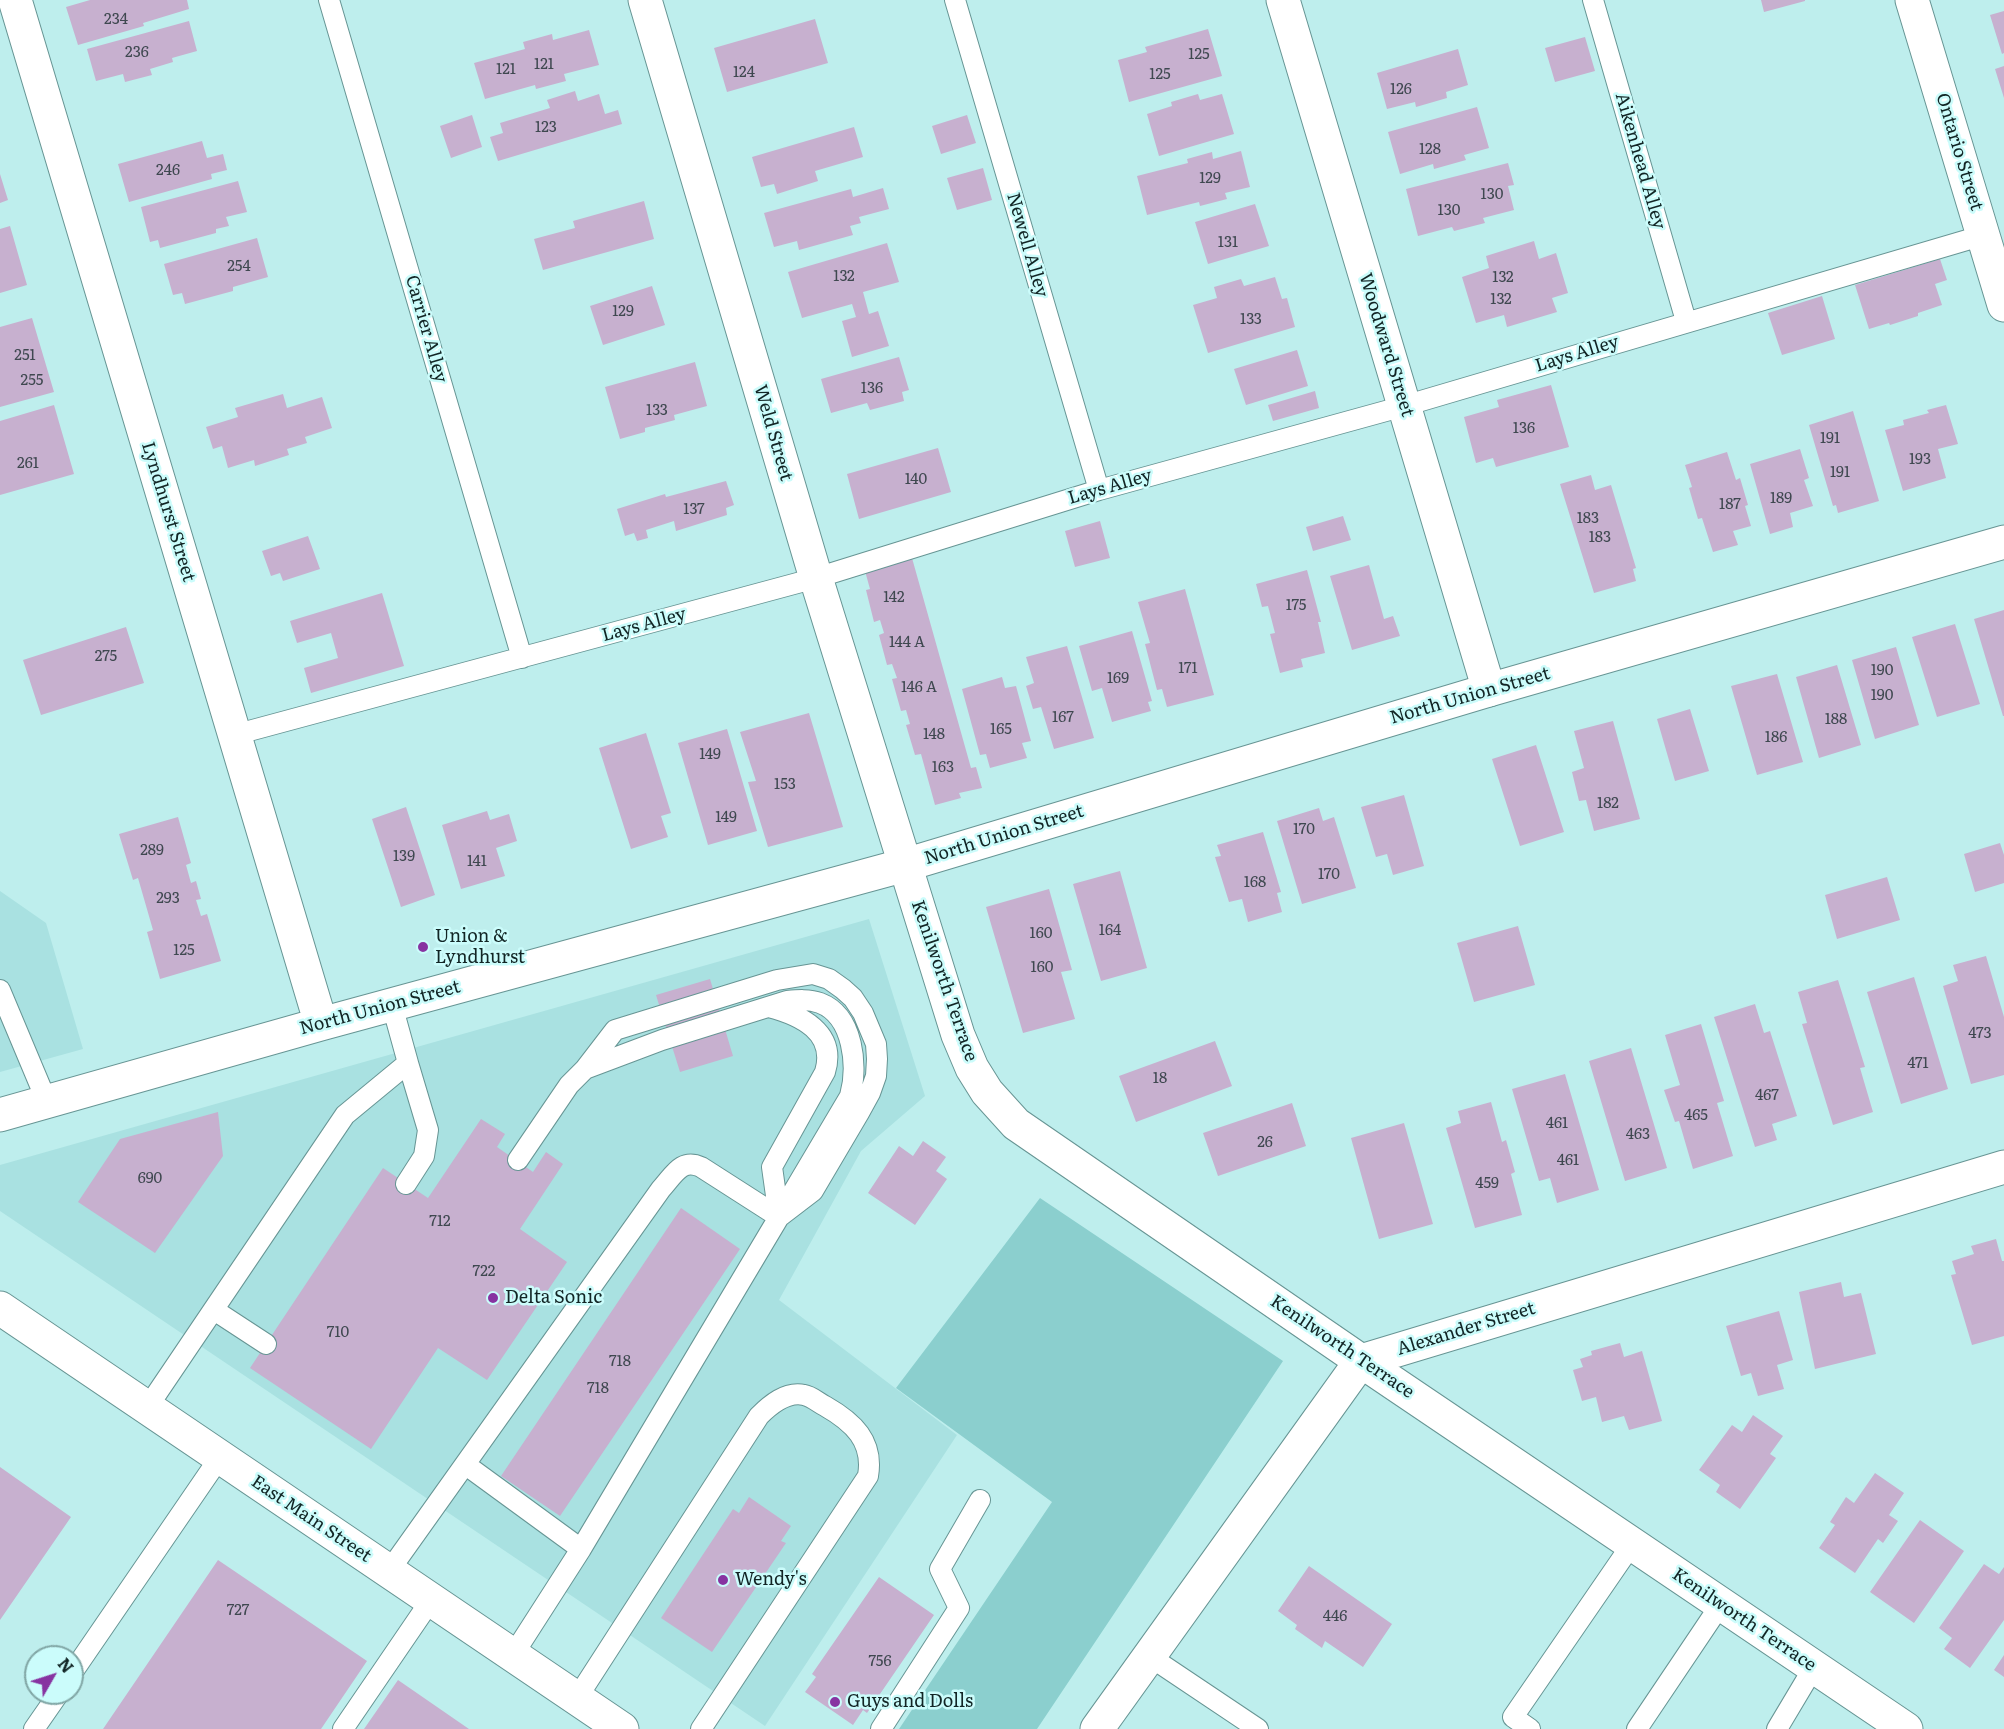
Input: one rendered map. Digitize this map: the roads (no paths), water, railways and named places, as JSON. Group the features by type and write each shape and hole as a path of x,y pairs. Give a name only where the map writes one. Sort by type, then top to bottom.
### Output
{"street":[{"name":"Lyndhurst Street","path":"15,0 321,1024"},
{"name":"Weld Street","path":"645,0 816,578 905,865"},
{"name":"Woodward Street","path":"1283,0 1489,690"},
{"name":"Ontario Street","path":"1912,0 2004,305"},
{"name":"North Union Street","path":"0,1115 321,1024 905,865 1489,690 2004,542"},
{"name":"Kenilworth Terrace","path":"905,865 958,1035 972,1068 987,1092 1016,1124 1361,1361 1906,1729"},
{"name":"Alexander Street","path":"1361,1361 2004,1167"},
{"name":"East Main Street","path":"0,1308 622,1729"},
{"path":"1097,1729 1361,1361"}],"lane":[{"name":"Carrier Alley","path":"329,0 522,658"},
{"name":"Newell Alley","path":"955,0 1099,490"},
{"name":"Aikenhead Alley","path":"1593,0 1686,321"},
{"name":"Lays Alley","path":"234,735 816,578 1099,490 1404,406 1984,235"},
{"path":"518,1161 569,1085 585,1069 615,1030 777,980 813,974 829,979 843,989 858,1005 876,1044 876,1076 870,1093 813,1191 779,1217"},
{"path":"0,990 7,1026 47,1101"},
{"path":"513,1655 580,1549 850,1096 855,1065 854,1053 844,1028 829,1008 806,1000 787,1001 662,1040 585,1069"},
{"path":"392,1005 428,1130 424,1156 406,1184"},
{"path":"769,1007 793,1014 811,1025 824,1044 828,1057 825,1072 772,1167 779,1217"},
{"path":"147,1408 345,1115 408,1063"},
{"path":"389,1571 661,1189 684,1164 692,1163 701,1167 779,1217"},
{"path":"214,1310 266,1344"},
{"path":"577,1698 759,1416 771,1404 787,1396 804,1395 845,1418 856,1430 868,1448 871,1461 868,1476 701,1729"},
{"path":"84,1655 220,1457"},
{"path":"466,1465 580,1549"},
{"path":"881,1729 959,1608 940,1569 980,1500"},
{"path":"1530,1729 1513,1717 1632,1544"},
{"path":"343,1729 431,1600"},
{"path":"1637,1729 1721,1604"},
{"path":"1149,1656 1258,1729"},
{"path":"1777,1729 1814,1667"},
{"path":"34,1729 51,1705"}],"place":[{"name":"Union & Lyndhurst","path":"423,947"},
{"name":"Delta Sonic","path":"493,1298"},
{"name":"Wendy's","path":"723,1580"},
{"name":"Guys and Dolls","path":"835,1702"}]}
